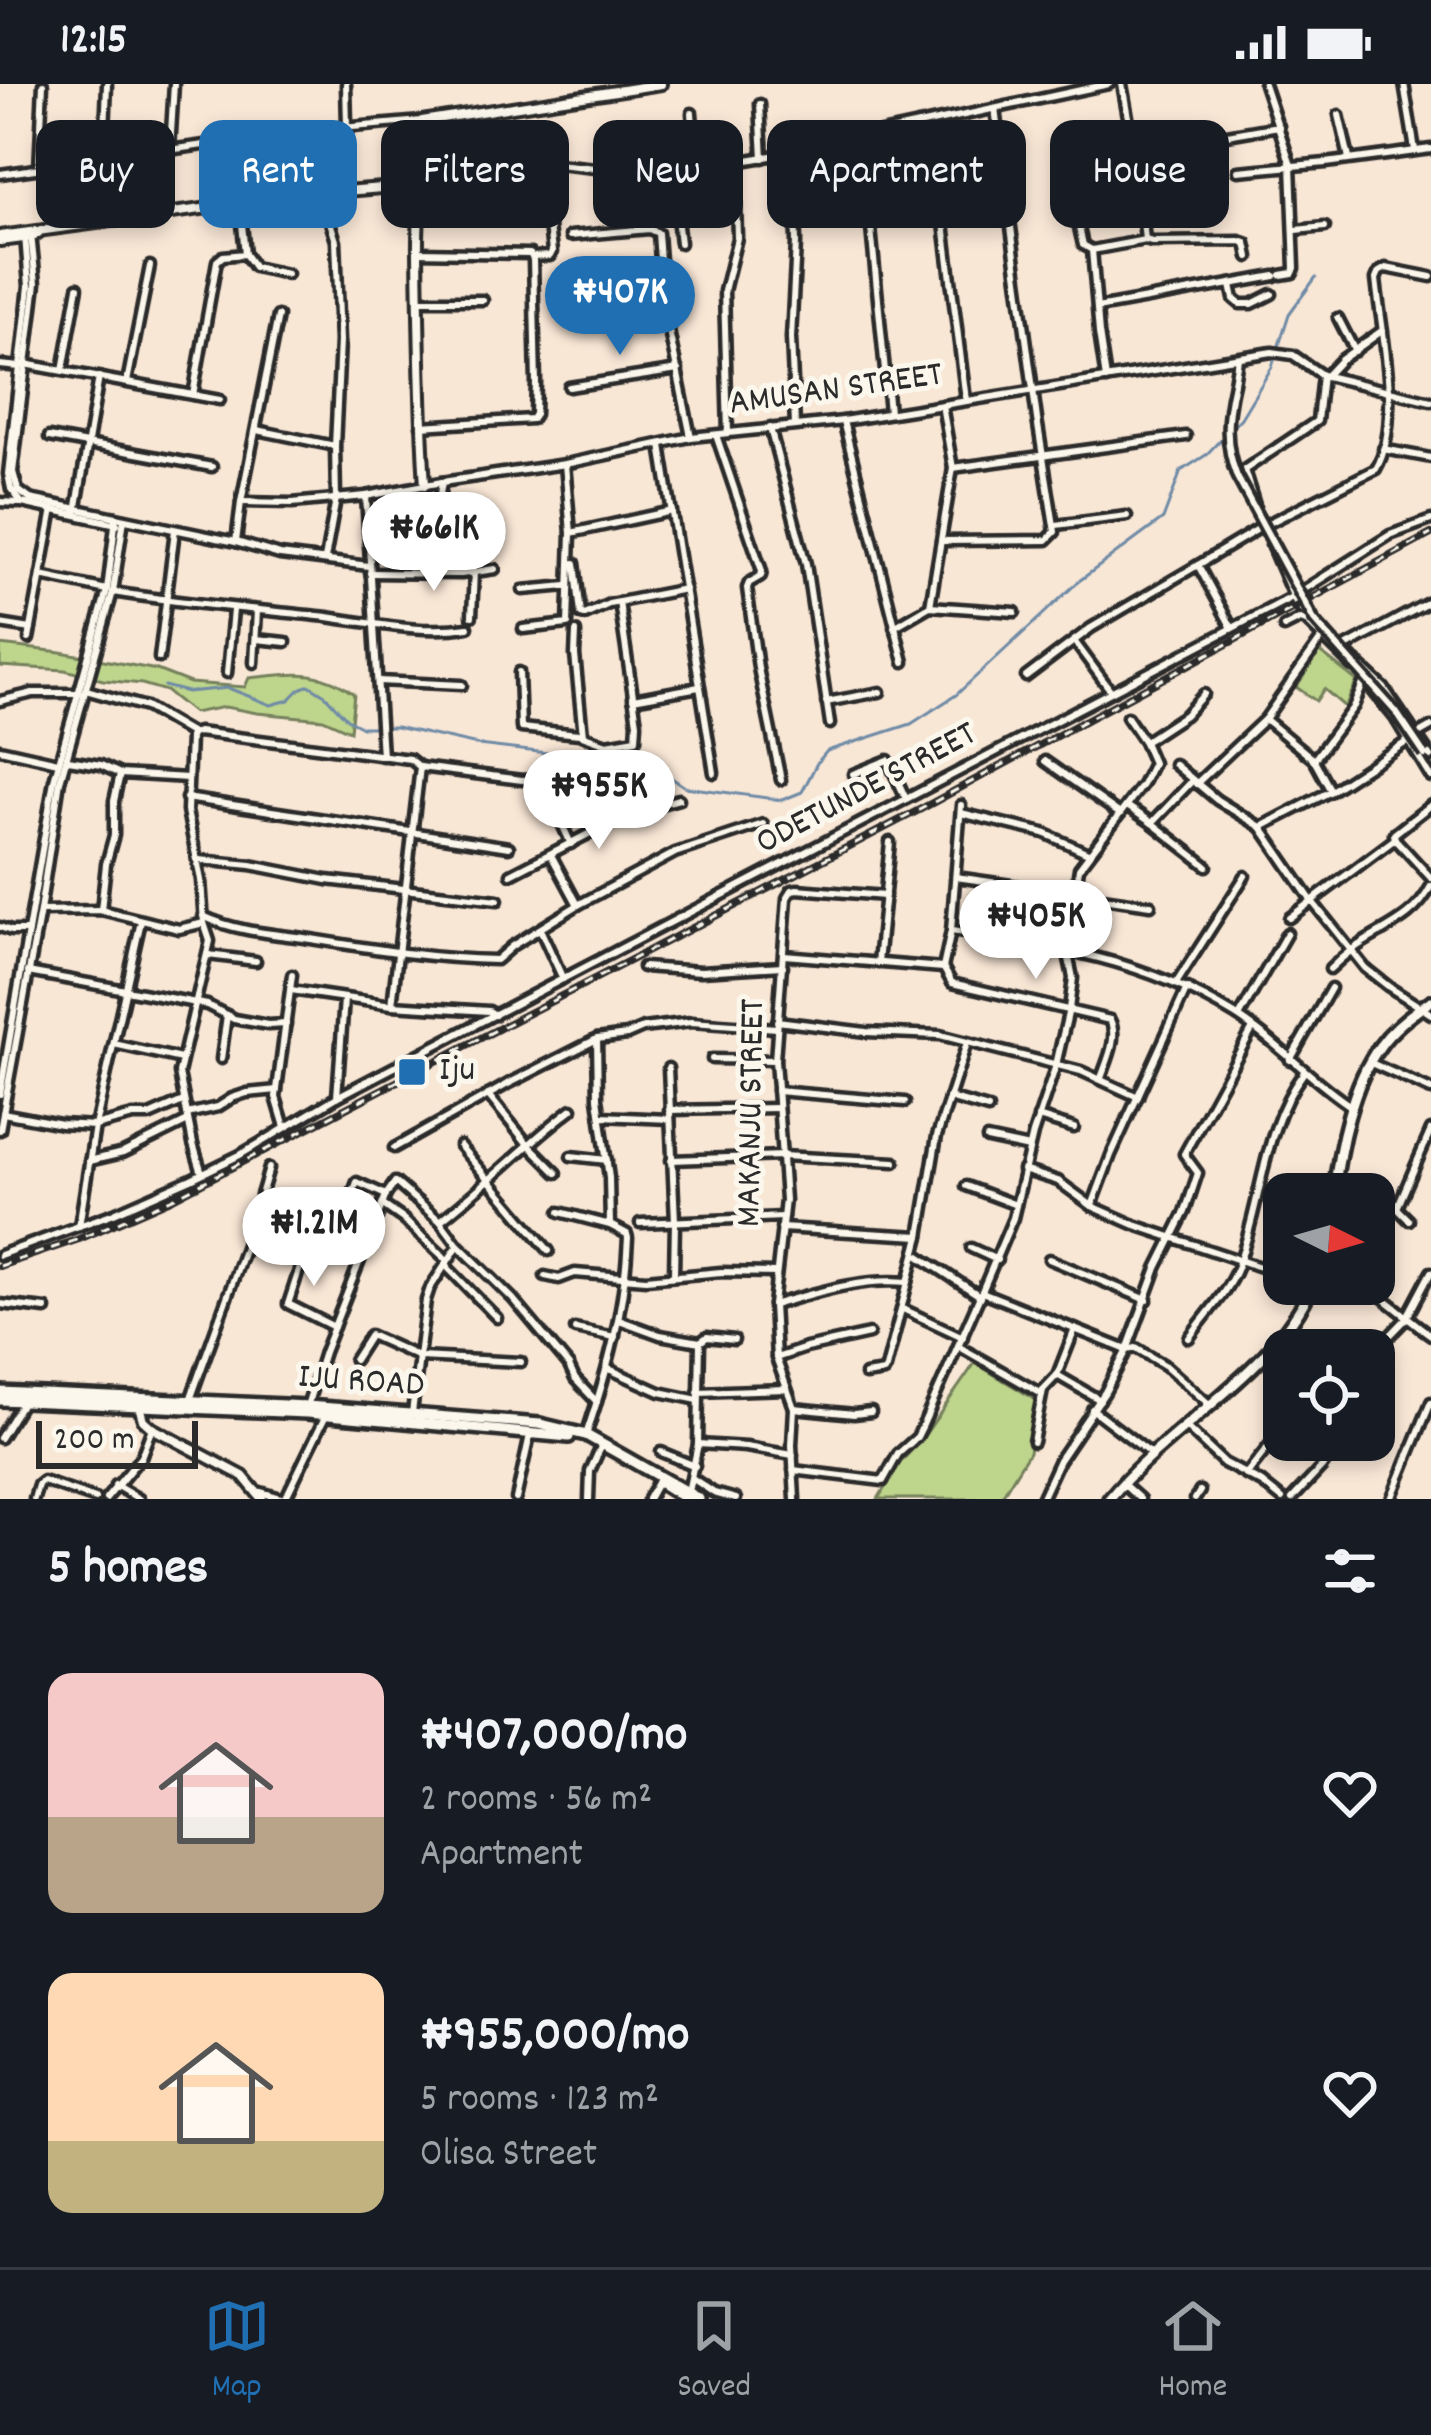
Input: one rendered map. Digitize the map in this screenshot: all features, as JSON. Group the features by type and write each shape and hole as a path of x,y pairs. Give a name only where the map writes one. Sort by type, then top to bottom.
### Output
{"main road":[{"path":"1337,1173 1344,1129 1380,1045 1428,1007"},
{"path":"1109,1499 1152,1454 1269,1351 1301,1305"},
{"name":"IJU ROAD","path":"0,1396 307,1406 540,1424 586,1435 687,1495"},
{"name":"IJU ROAD","path":"0,1396 23,1401 326,1415 568,1436 699,1499"}],"street":[{"path":"41,120 43,84"},
{"path":"105,120 106,84"},
{"path":"172,120 174,84"},
{"path":"346,84 346,120"},
{"path":"435,120 661,84"},
{"path":"943,120 1109,84"},
{"path":"1122,84 1129,120"},
{"path":"1097,308 1293,273 1296,230 1291,165 1264,84"},
{"path":"1404,84 1415,150"},
{"path":"760,104 763,158"},
{"path":"940,541 1047,540 1056,526 994,110"},
{"path":"692,113 693,120"},
{"path":"1339,115 1350,159"},
{"path":"1229,135 1280,126"},
{"path":"1238,170 1431,149"},
{"path":"743,161 767,157"},
{"path":"0,174 36,169"},
{"path":"1296,230 1325,227"},
{"path":"0,238 73,228"},
{"path":"242,228 245,254 254,268 287,274"},
{"path":"325,559 336,500 340,341 332,228"},
{"path":"418,228 425,485"},
{"path":"418,252 550,256 550,228"},
{"path":"678,228 680,243"},
{"path":"728,433 724,291 737,228"},
{"path":"795,425 791,338 796,228"},
{"path":"871,228 889,412"},
{"path":"944,228 966,400"},
{"path":"1079,228 1083,245 1092,250"},
{"path":"1145,240 1146,228"},
{"path":"570,236 649,229 658,233 662,302 691,437"},
{"path":"24,501 13,472 30,234"},
{"path":"1092,250 1145,240 1240,241 1246,243 1249,257"},
{"path":"1092,250 1106,379"},
{"path":"194,395 217,261 245,254"},
{"path":"421,426 532,419 536,383 532,257"},
{"path":"127,382 150,266"},
{"path":"1026,676 1074,640 1263,526 1376,470 1381,463 1390,393 1376,279 1386,268 1431,278"},
{"path":"1231,285 1240,304 1252,304 1272,293"},
{"path":"63,370 78,287"},
{"path":"420,300 483,300"},
{"path":"577,312 662,302"},
{"path":"236,542 278,316"},
{"path":"1338,318 1355,351"},
{"path":"1383,330 1324,376 1317,421 1244,470 1301,611 1384,688 1429,759"},
{"name":"AMUSAN STREET","path":"241,502 366,496 565,464 691,437 843,421 1272,352 1285,352 1324,376 1431,401"},
{"path":"1238,359 1226,416 1227,440 1238,477 1314,620 1396,712 1429,759"},
{"path":"0,365 63,370 220,400"},
{"path":"23,365 5,458 13,494 24,501"},
{"path":"569,387 678,370"},
{"path":"76,512 99,377"},
{"path":"930,606 953,468 942,405"},
{"path":"843,421 904,662"},
{"path":"770,428 806,564 830,724"},
{"path":"257,430 335,446"},
{"path":"716,435 762,572 747,588 781,781"},
{"path":"953,468 1186,436"},
{"path":"50,437 212,467"},
{"path":"661,444 714,773"},
{"path":"1383,449 1431,458"},
{"path":"524,629 567,625 571,533 565,464"},
{"path":"434,530 442,482"},
{"path":"366,496 382,757"},
{"path":"0,502 24,501 236,542 280,555 370,569 461,574 495,569"},
{"path":"29,639 54,508"},
{"path":"571,533 672,511"},
{"path":"1056,526 1127,516"},
{"name":"ODETUNDE STREET","path":"0,1255 241,1155 337,1097 1294,596 1390,535 1431,520"},
{"path":"0,1094 58,762 110,591 120,521"},
{"path":"159,658 175,530"},
{"path":"575,563 580,614 686,589"},
{"path":"1198,565 1232,628"},
{"path":"472,616 474,571"},
{"path":"41,576 233,610 431,630 468,627"},
{"path":"523,590 567,586"},
{"path":"519,672 521,728 583,735 607,744 633,741 637,736 619,602"},
{"path":"1342,649 1430,604"},
{"path":"894,627 930,606 1015,612"},
{"path":"227,673 233,610"},
{"path":"254,663 257,611"},
{"path":"1284,627 1302,620 1365,679 1431,777"},
{"path":"0,624 31,629"},
{"path":"576,632 583,735"},
{"path":"1152,823 1265,719 1322,638"},
{"path":"256,639 286,642"},
{"path":"1074,640 1112,691"},
{"path":"1314,760 1354,706 1365,679"},
{"path":"378,681 462,685"},
{"path":"633,699 699,687"},
{"path":"0,1130 63,764 68,760 82,691"},
{"path":"0,701 33,693 82,691 146,707 192,734 410,759 420,767 522,780 570,776"},
{"path":"826,702 880,692"},
{"path":"1144,742 1185,715 1204,694"},
{"path":"793,1470 883,1481 898,1454 916,1437 963,1337 1016,1205 1056,1065 1073,978 1067,949 1079,868 1151,769 1152,757 1127,717"},
{"path":"1265,719 1314,760 1331,790"},
{"path":"1417,735 1431,727"},
{"path":"192,734 187,798 190,836 210,941 181,1059 180,1085 202,1173"},
{"path":"1261,826 1331,790 1408,741"},
{"path":"0,749 58,762"},
{"path":"68,760 101,765 120,774 188,778"},
{"path":"853,774 888,760 906,800"},
{"path":"1045,761 1120,814"},
{"path":"1174,764 1194,783 1261,826 1311,900 1376,979 1428,1007"},
{"path":"392,1005 420,767"},
{"path":"101,910 120,774"},
{"path":"546,778 571,844"},
{"path":"187,798 509,847"},
{"path":"512,874 631,812 679,799"},
{"path":"1126,806 1207,866"},
{"path":"1330,969 1404,920 1424,900 1431,882 1394,839 1394,832 1431,806"},
{"path":"1088,853 1044,833 961,809 951,931 943,968 952,983 1110,1020 1114,1034 1101,1078"},
{"path":"40,911 101,910 179,929 203,919 400,952 496,959 578,905 675,853 763,824"},
{"path":"1289,918 1394,839"},
{"path":"878,963 890,842"},
{"path":"551,855 578,905"},
{"path":"197,860 498,900"},
{"path":"1177,982 1245,876"},
{"path":"956,877 1151,904"},
{"name":"MAKANJU STREET","path":"795,1499 794,1408 776,1358 773,1305 785,1200 776,1060 787,898 792,890 885,896"},
{"path":"79,1226 95,1126 140,921"},
{"path":"0,927 28,931"},
{"path":"540,929 563,980"},
{"path":"951,931 1067,949 1177,982 1239,1017 1352,1107"},
{"path":"1239,1017 1287,933"},
{"path":"208,955 256,962"},
{"path":"784,955 943,968"},
{"path":"643,967 701,971 783,966"},
{"path":"28,973 215,1008 234,1019 286,1024"},
{"path":"285,1127 276,1104 292,975"},
{"path":"1092,1206 1187,988"},
{"path":"1290,1060 1331,988"},
{"path":"291,990 496,1015"},
{"path":"337,1097 344,999"},
{"path":"221,1059 227,1015"},
{"path":"0,1016 14,1019"},
{"path":"394,1148 597,1039 691,1022 940,1035 1101,1078 1138,1096"},
{"path":"1041,1499 1059,1460 1100,1400 1127,1349 1198,1173 1184,1154 1253,1028"},
{"path":"597,1039 610,1225"},
{"path":"865,1375 886,1368 920,1236 937,1136 967,1043"},
{"path":"115,1044 181,1059"},
{"path":"712,1059 776,1060"},
{"path":"1371,1063 1431,1090"},
{"path":"668,1068 674,1275"},
{"path":"1189,1338 1234,1274 1272,1132 1288,1093 1304,1072"},
{"path":"89,1161 123,1153 232,1098 277,1090"},
{"path":"777,1091 905,1102"},
{"path":"488,1095 557,1173"},
{"path":"949,1098 988,1109"},
{"path":"3,1113 95,1126 149,1116 183,1101"},
{"path":"600,1116 778,1108"},
{"path":"440,1221 572,1109"},
{"path":"1038,1117 1074,1128"},
{"path":"1409,1220 1397,1208 1431,1130"},
{"path":"987,1139 1029,1148"},
{"path":"460,1146 549,1251"},
{"path":"571,1156 607,1160"},
{"path":"671,1160 782,1156 895,1162"},
{"path":"190,1400 269,1168"},
{"path":"1023,1169 1058,1181 1092,1206 1263,1268"},
{"path":"346,1211 357,1182 386,1195"},
{"path":"307,1406 386,1195 398,1183 513,1299 597,1402"},
{"path":"965,1186 1016,1205"},
{"path":"383,1204 446,1261 497,1318"},
{"path":"560,1212 610,1225 628,1238 616,1337 586,1435"},
{"path":"640,1222 783,1217"},
{"path":"782,1228 920,1236"},
{"path":"412,1413 426,1300 458,1245"},
{"path":"307,1246 288,1304 334,1327"},
{"path":"971,1248 997,1260"},
{"path":"916,1254 981,1294 1127,1349 1136,1348 1166,1366 1209,1404"},
{"path":"1049,1259 1147,1300"},
{"path":"545,1276 559,1280 575,1273 622,1279 721,1272 775,1274"},
{"path":"1395,1330 1431,1272"},
{"path":"773,1305 867,1280 908,1282"},
{"path":"0,1304 46,1309"},
{"path":"1392,1305 1431,1335"},
{"path":"903,1309 963,1337"},
{"path":"619,1320 660,1335 700,1342 707,1337 734,1340"},
{"path":"575,1329 616,1337"},
{"path":"958,1346 1037,1392 1057,1376 1075,1329"},
{"path":"776,1358 869,1334"},
{"path":"354,1360 370,1336 419,1357 521,1362"},
{"path":"687,1495 698,1444 700,1342"},
{"path":"609,1369 671,1396 788,1389"},
{"path":"1057,1376 1100,1400"},
{"path":"1033,1442 1043,1390"},
{"path":"0,1438 23,1401"},
{"path":"1391,1499 1431,1402"},
{"path":"139,1406 143,1420 152,1428 243,1476 260,1495 285,1499 326,1415"},
{"path":"794,1408 871,1412"},
{"path":"1092,1409 1152,1454"},
{"path":"1184,1425 1224,1463 1282,1499"},
{"path":"106,1499 141,1457 152,1428"},
{"path":"516,1499 530,1432"},
{"path":"698,1444 793,1455"},
{"path":"589,1499 590,1471 600,1449"},
{"path":"661,1452 695,1466"},
{"path":"1246,1475 1263,1454"},
{"path":"1292,1499 1326,1461"},
{"path":"692,1478 736,1499"},
{"path":"34,1499 43,1481 94,1499"},
{"path":"648,1499 658,1481"},
{"path":"1122,1483 1140,1499"},
{"path":"115,1485 139,1499"}],"green space":[{"path":"0,645 157,670 190,683 245,687 249,678 316,676 354,694 350,731 323,719 225,707 193,713 166,691 142,684 65,670 0,666"},
{"path":"1320,652 1357,681 1345,707 1324,689 1316,701 1296,687"},
{"path":"975,1363 1038,1401 1029,1452 1000,1499 878,1499 899,1464"}],"waterway":[{"path":"164,686 187,692 228,688 271,705 289,700 309,685 362,727 396,727 478,745 634,763 685,787 782,800 802,792 827,751 911,724 956,695 1079,581 1163,519 1181,471 1206,455 1241,418 1272,367 1289,314 1316,277"}],"railway":[{"path":"0,1266 79,1239 173,1198 921,809 1431,534"}],"place":[{"name":"Iju","path":"412,1072"}]}
